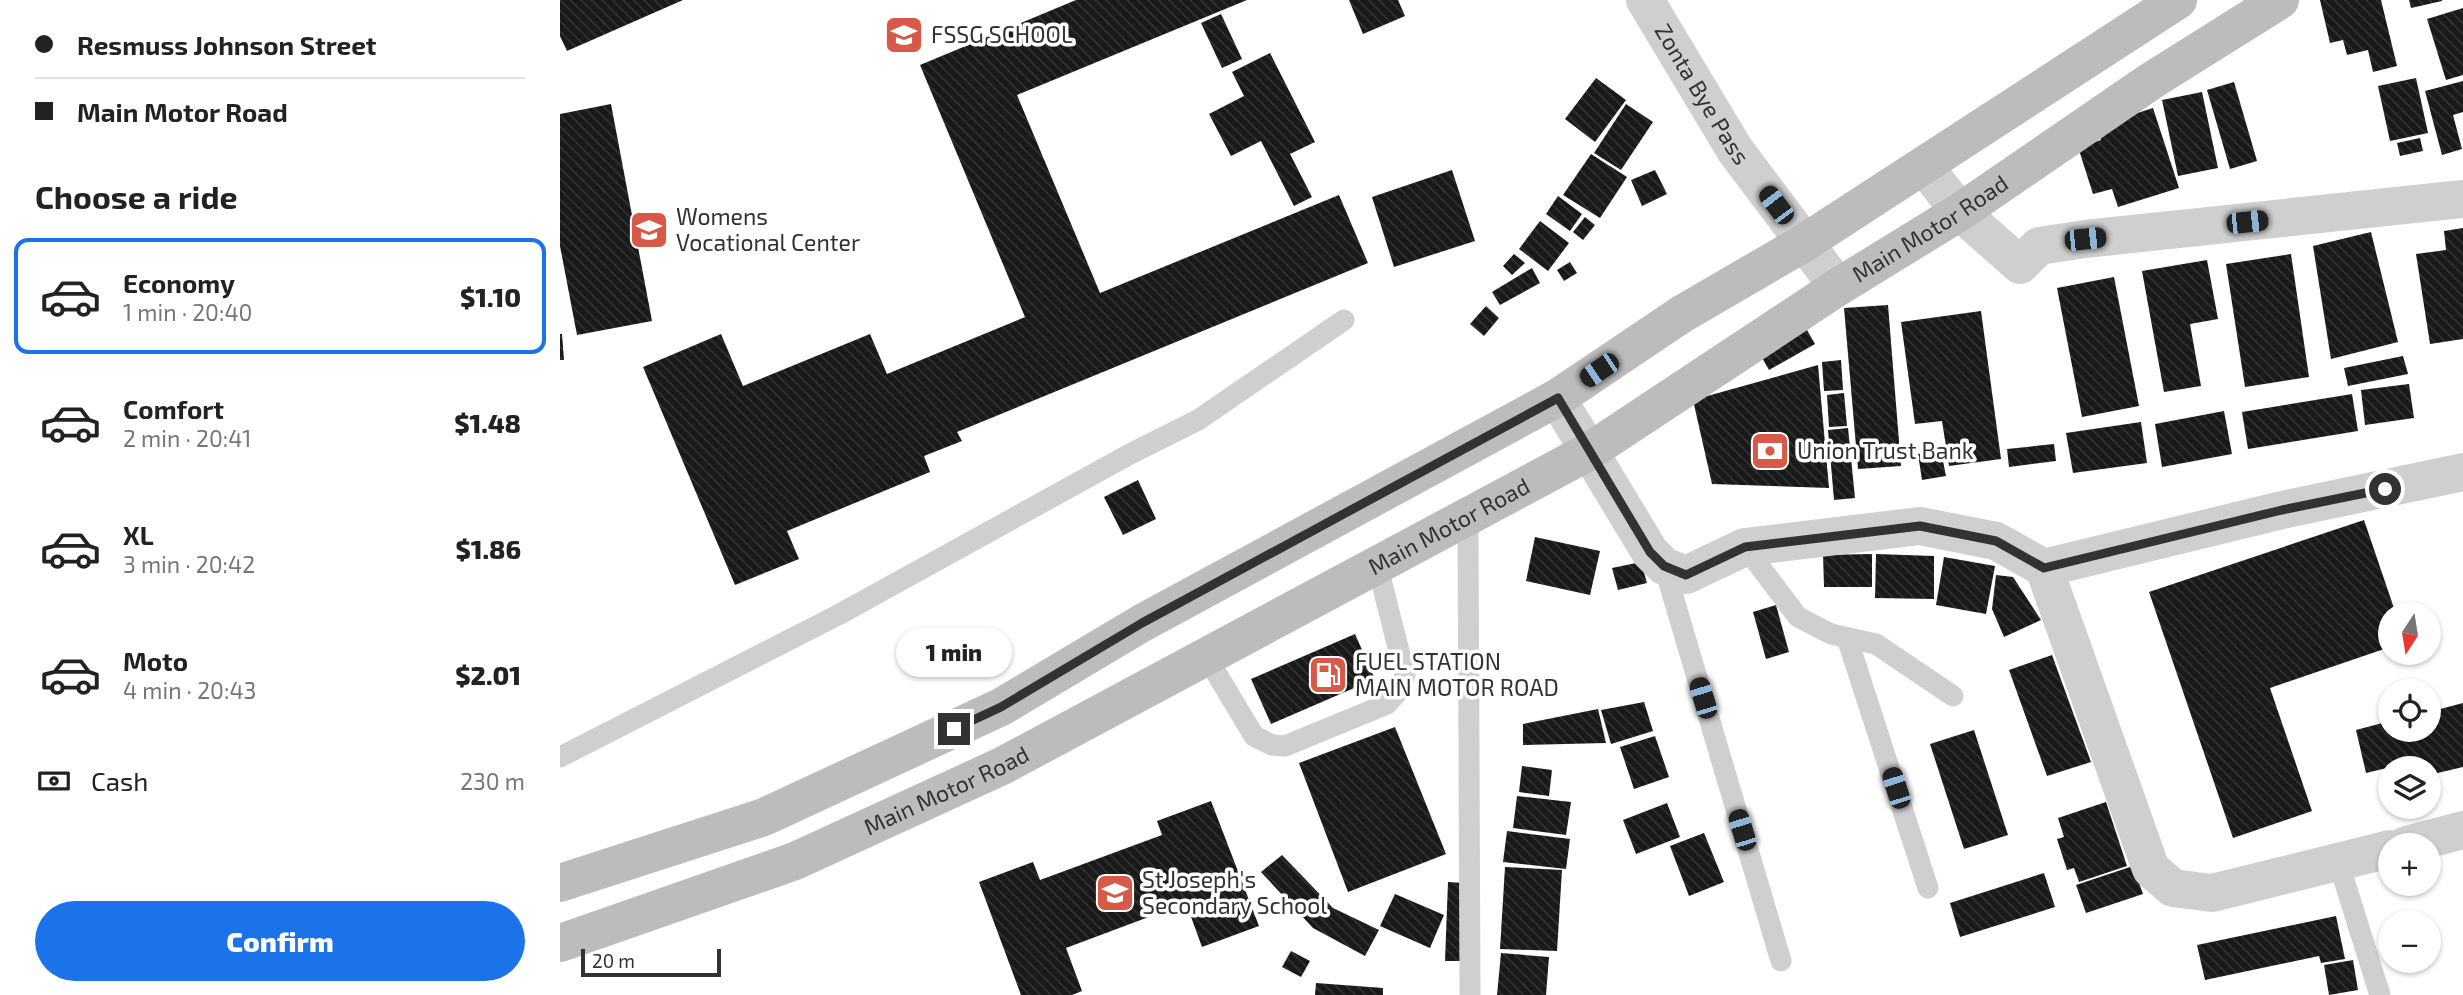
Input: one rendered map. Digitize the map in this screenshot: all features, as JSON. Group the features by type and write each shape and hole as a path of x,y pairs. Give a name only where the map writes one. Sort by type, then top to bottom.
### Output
{"main road":[{"path":"560,883 764,817 1001,707 1142,623 1558,398 1682,313 1804,243 2178,0"},
{"name":"Main Motor Road","path":"560,943 795,862 1002,765 1590,452 1838,287 1960,212 2151,81 2280,0"}],"street":[{"name":"Zonta Bye Pass","path":"1645,0 1735,150 1838,287"},
{"path":"1924,166 1960,212 2020,265 2039,246 2085,239 2463,199"},
{"path":"1558,398 1650,552 1664,566 1686,575 1745,547 1920,526 1996,541 2044,568 2151,869 2173,888 2212,893 2378,853"},
{"path":"2044,568 2282,510 2463,472"},
{"path":"2441,836 2463,830"}],"lane":[{"path":"560,757 838,615 1130,454 1198,420 1344,320"},
{"path":"1468,516 1470,995"},
{"path":"1745,547 1798,617 1831,634 1876,644 1953,696"},
{"path":"1206,656 1254,736 1272,745 1285,746 1387,704 1399,691 1405,676 1377,564"},
{"path":"1664,566 1782,961"},
{"path":"1847,638 1928,888"},
{"path":"2339,864 2380,995"}],"building":[{"path":"560,0 683,0 567,51 560,36"},
{"path":"1076,0 1247,0 1017,95 1100,293 1339,195 1368,263 957,432 962,441 924,456 930,472 787,531 799,559 735,585 643,367 721,334 743,386 870,334 887,374 1025,317 920,65"},
{"path":"1349,0 1398,0 1405,16 1363,34"},
{"path":"2320,0 2381,0 2397,66 2373,72 2368,50 2347,55 2343,40 2330,43"},
{"path":"2409,0 2442,0 2442,1 2411,8"},
{"path":"2463,8 2463,75 2446,80 2427,19"},
{"path":"1221,14 1242,59 1222,68 1201,23"},
{"path":"1270,53 1315,142 1290,154 1312,197 1294,206 1261,141 1231,156 1209,114 1244,96 1232,72"},
{"path":"1596,78 1626,100 1595,142 1565,119"},
{"path":"2416,78 2428,133 2390,141 2378,86"},
{"path":"2463,81 2463,112 2453,115 2462,149 2442,155 2425,91"},
{"path":"2234,82 2257,161 2230,169 2207,90"},
{"path":"2202,92 2218,168 2178,176 2162,100"},
{"path":"611,104 652,321 577,335 560,246 560,114"},
{"path":"1626,104 1653,122 1621,170 1594,153"},
{"path":"2153,108 2179,188 2118,207 2112,189 2093,194 2078,147 2101,140 2097,126"},
{"path":"2420,138 2423,151 2400,156 2397,143"},
{"path":"1591,154 1627,177 1600,218 1563,195"},
{"path":"1452,170 1475,241 1394,267 1372,197"},
{"path":"1655,170 1667,194 1642,206 1631,180"},
{"path":"1558,196 1582,214 1570,231 1546,214"},
{"path":"1585,217 1595,225 1583,240 1573,232"},
{"path":"1540,221 1569,243 1548,271 1519,249"},
{"path":"2463,228 2463,339 2430,344 2416,254 2446,250 2444,231"},
{"path":"2371,232 2398,342 2331,359 2313,246"},
{"path":"1514,254 1525,263 1512,275 1503,266"},
{"path":"2291,254 2309,377 2245,387 2226,264"},
{"path":"2207,260 2218,319 2190,324 2201,386 2164,392 2142,271"},
{"path":"1570,262 1577,273 1564,281 1557,270"},
{"path":"1532,268 1540,283 1500,305 1492,292"},
{"path":"2114,277 2139,406 2082,417 2057,288"},
{"path":"1888,305 1901,466 1858,469 1844,308"},
{"path":"1486,306 1499,318 1484,336 1470,324"},
{"path":"1981,311 2001,459 1949,466 1942,421 1915,424 1901,322"},
{"path":"1803,323 1815,344 1769,370 1757,349"},
{"path":"562,334 564,360 560,360"},
{"path":"2403,356 2408,374 2348,386 2344,368"},
{"path":"1841,360 1843,390 1824,391 1822,362"},
{"path":"1818,365 1829,488 1712,484 1693,400"},
{"path":"2409,384 2414,418 2365,425 2361,390"},
{"path":"1844,393 1847,426 1829,427 1827,395"},
{"path":"2352,394 2358,431 2248,449 2242,412"},
{"path":"2224,411 2232,454 2162,467 2155,424"},
{"path":"2141,422 2147,463 2073,473 2066,433"},
{"path":"1848,428 1855,498 1834,500 1828,430"},
{"path":"2054,444 2056,461 2009,467 2007,449"},
{"path":"1941,451 1946,476 1922,480 1918,454"},
{"path":"1138,480 1156,519 1123,535 1104,497"},
{"path":"2364,520 2392,602 2378,602 2378,651 2270,688 2312,811 2233,838 2149,592"},
{"path":"1535,537 1600,551 1590,595 1526,581"},
{"path":"1872,554 1872,587 1824,587 1823,555"},
{"path":"1876,554 1934,556 1934,599 1875,598"},
{"path":"1944,557 1995,566 1986,614 1936,605"},
{"path":"1641,562 1647,583 1618,590 1612,568"},
{"path":"1996,575 2013,577 2041,620 2004,637 1992,609"},
{"path":"1776,605 1789,652 1766,659 1753,612"},
{"path":"1355,634 1375,679 1271,724 1251,679"},
{"path":"2052,655 2091,762 2047,776 2009,670"},
{"path":"1644,702 1653,731 1611,744 1601,710"},
{"path":"2463,703 2463,767 2441,772 2441,756 2378,756 2378,770 2366,773 2356,730 2378,724 2378,742 2441,742 2441,709"},
{"path":"1598,709 1606,743 1523,745 1523,724"},
{"path":"1395,727 1446,854 1348,892 1299,763"},
{"path":"1974,730 2008,835 1964,849 1930,744"},
{"path":"1655,736 1669,777 1634,789 1620,747"},
{"path":"1522,766 1552,770 1549,796 1519,792"},
{"path":"1517,796 1571,802 1566,835 1513,828"},
{"name":"St Joseph's Secondary School","path":"1211,801 1259,926 1202,947 1186,903 1066,948 1082,991 1072,995 1021,995 979,882 1033,862 1040,880 1162,835 1157,821"},
{"path":"2106,802 2127,866 2079,882 2074,868 2067,870 2057,839 2064,837 2058,818"},
{"path":"1667,803 1680,837 1636,854 1623,820"},
{"path":"1507,831 1570,839 1566,869 1503,862"},
{"path":"1704,833 1724,882 1689,896 1670,846"},
{"path":"1282,855 1333,908 1379,930 1365,956 1313,928 1261,872"},
{"path":"2133,866 2143,894 2086,913 2076,885"},
{"path":"1505,867 1562,870 1557,951 1500,949"},
{"path":"2044,873 2055,907 1960,937 1950,903"},
{"path":"1448,882 1464,883 1462,961 1445,961"},
{"path":"1395,894 1444,915 1430,948 1380,926"},
{"path":"2336,916 2345,959 2321,963 2319,956 2205,980 2197,945"},
{"path":"1291,951 1310,961 1301,977 1282,967"},
{"path":"1501,953 1549,957 1546,995 1497,995"},
{"path":"2353,960 2358,990 2329,995 2324,965"},
{"path":"1316,983 1383,988 1383,995 1315,995"}],"place":[{"name":"FSSG SCHOOL","path":"904,35"},
{"name":"Womens Vocational Center","path":"649,230"},
{"name":"Union Trust Bank","path":"1770,451"},
{"name":"FUEL STATION MAIN MOTOR ROAD","path":"1328,675"},
{"name":"St Joseph's Secondary School","path":"1115,893"}],"route":[{"path":"954,729 1001,707 1142,623 1558,398 1650,552 1664,566 1686,575 1745,547 1920,526 1996,541 2044,568 2282,510 2385,489"}]}
